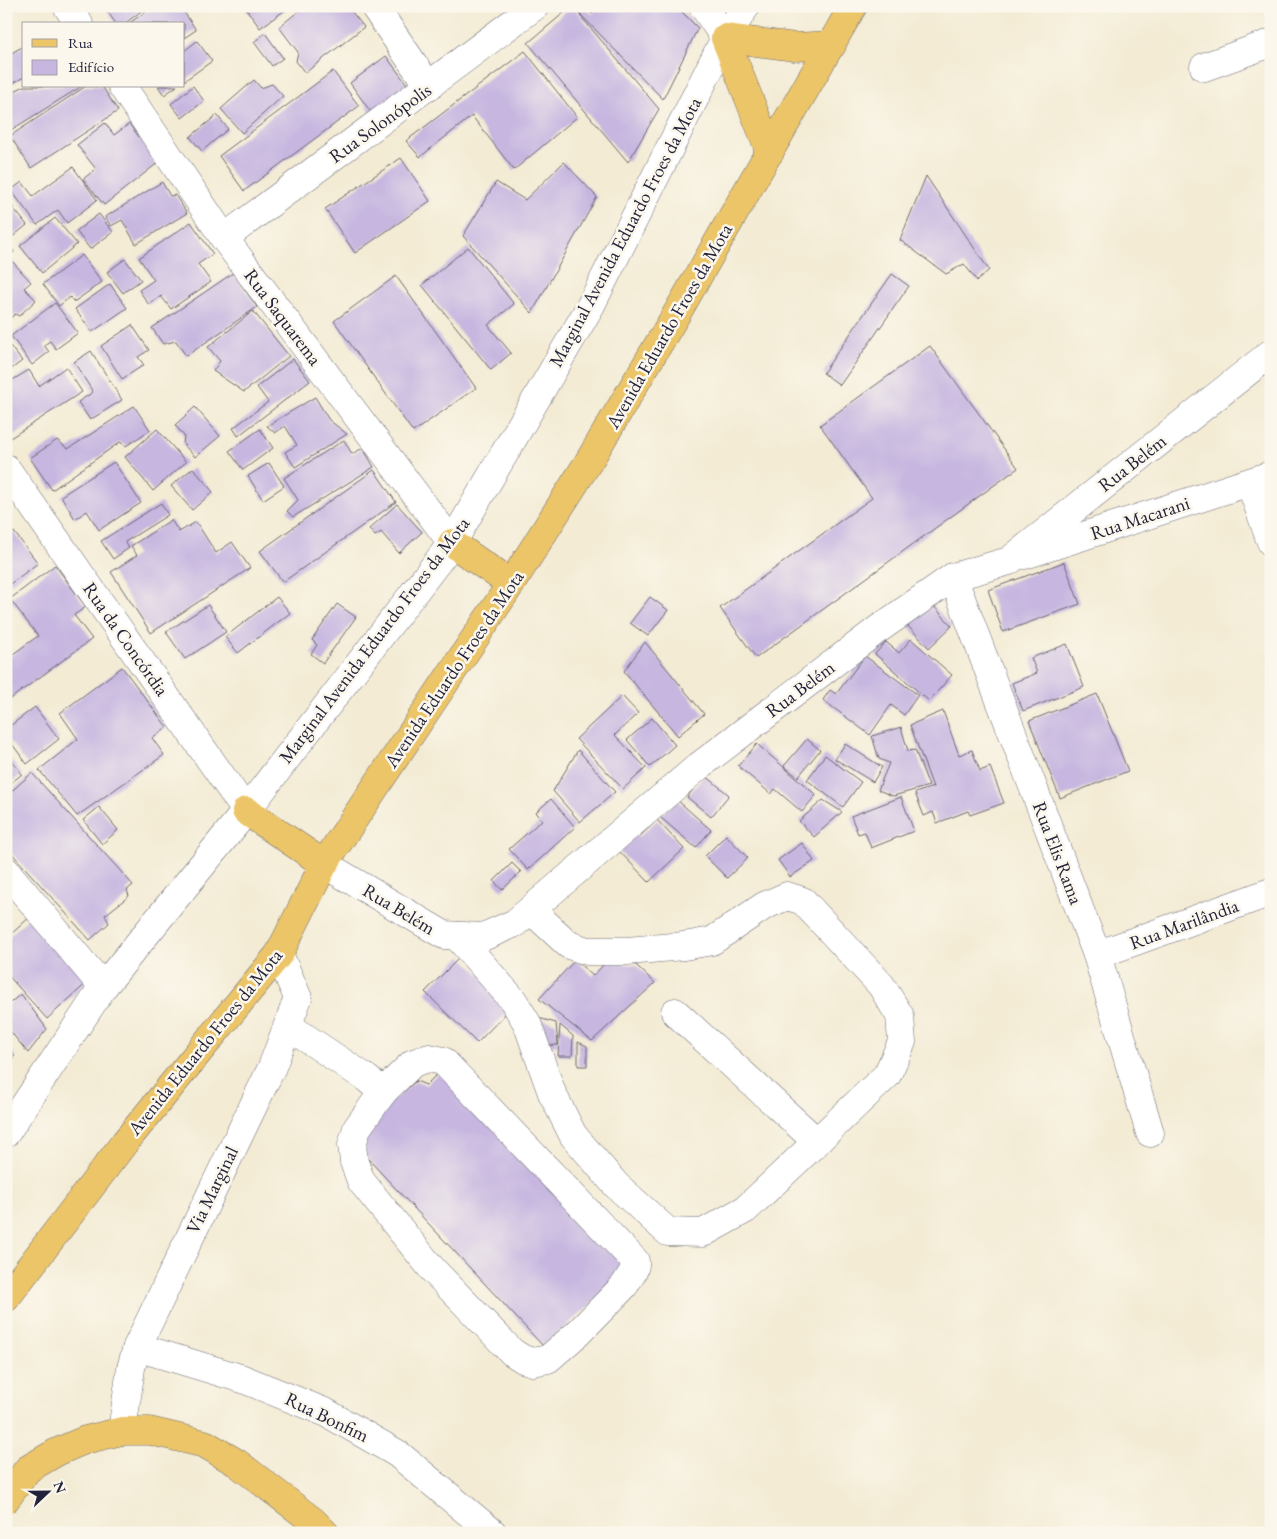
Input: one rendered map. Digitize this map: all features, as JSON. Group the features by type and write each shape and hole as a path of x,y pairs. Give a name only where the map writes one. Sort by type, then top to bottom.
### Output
{"main road":[{"name":"Avenida Eduardo Froes da Mota","path":"6,1298 125,1142 279,954 324,864 511,584 594,453 853,6"},
{"path":"770,152 726,38 794,47 832,45"},
{"path":"452,543 511,584"},
{"path":"246,811 324,864"},
{"path":"6,1499 28,1469 57,1452 85,1440 122,1431 150,1431 205,1444 238,1463 313,1521 325,1533"}],"street":[{"path":"68,6 78,22"},
{"path":"374,6 429,87"},
{"name":"Rua Solonópolis","path":"224,238 429,87 535,6"},
{"path":"703,6 726,38"},
{"name":"Marginal Avenida Eduardo Froes da Mota","path":"6,1133 103,987 246,811 452,543 591,305 726,38 746,6"},
{"path":"1204,67 1271,43"},
{"name":"Rua Saquarema","path":"123,88 224,238 452,543"},
{"name":"Rua Belém","path":"324,864 444,935 483,938 515,922 699,766 877,630 953,577 1009,561 1271,353"},
{"name":"Rua da Concórdia","path":"6,468 246,811"},
{"path":"1260,479 1271,542"},
{"name":"Rua Macarani","path":"1009,561 1260,479"},
{"name":"Rua Elis Rama","path":"953,577 1096,956 1150,1133"},
{"path":"6,871 103,987"},
{"name":"Rua Marilândia","path":"1096,956 1271,892"},
{"path":"457,936 513,1000 527,1023 552,1093 573,1134 616,1185 668,1232 703,1233 746,1209 887,1075 902,1042 900,1016 881,985 803,901 787,896 764,906 712,941 684,946 627,951 587,951 569,945 530,910"},
{"name":"Via Marginal","path":"122,1431 128,1386 137,1347 272,1067 298,998 279,954"},
{"path":"675,1012 816,1141"},
{"path":"288,1026 366,1078 383,1092"},
{"path":"429,1058 443,1061 633,1257 635,1265 624,1286 578,1333 548,1360 533,1362 523,1360 512,1352 433,1270 361,1181 354,1162 352,1145 357,1128 383,1092 413,1063 429,1058"},
{"name":"Rua Bonfim","path":"137,1347 243,1378 327,1413 398,1454 493,1533"}],"building":[{"path":"104,6 148,6 127,22 115,22"},
{"path":"154,6 180,6 196,30 185,37 185,22 131,22"},
{"path":"244,6 291,6 260,28"},
{"path":"305,6 347,6 364,27 305,73 296,61 298,52 279,27"},
{"path":"572,6 659,109 628,162 528,43"},
{"path":"600,6 676,6 698,28 663,99 579,13 585,7 592,14"},
{"path":"265,33 283,58 272,66 254,42"},
{"path":"197,41 212,61 185,80 185,50"},
{"path":"22,47 22,78 6,87 6,56"},
{"path":"525,51 577,117 514,170 472,116 420,157 406,141"},
{"path":"386,56 409,87 373,115 350,83"},
{"path":"333,71 359,106 244,191 219,156"},
{"path":"254,80 261,88 272,84 283,96 242,133 221,109"},
{"path":"193,86 204,101 182,118 171,104"},
{"path":"22,87 79,88 11,130 6,122 6,96"},
{"path":"83,88 103,88 118,111 31,168 10,136"},
{"path":"159,88 174,88 164,95"},
{"path":"217,115 228,129 202,151 190,137"},
{"path":"105,123 114,135 129,124 159,162 104,205 83,179 96,169 77,145"},
{"path":"401,158 430,201 355,253 325,209"},
{"path":"564,162 597,197 532,313 463,236 496,182 525,200"},
{"path":"73,167 97,200 67,223 58,210 37,225 11,190 22,182 33,196"},
{"path":"926,176 989,270 977,281 964,264 946,274 900,240"},
{"path":"162,182 170,196 175,195 187,213 136,244 122,220 111,226 105,217"},
{"path":"6,199 27,225 6,242"},
{"path":"99,214 113,232 90,249 76,231"},
{"path":"55,218 77,244 42,273 20,246"},
{"path":"191,222 213,254 198,264 211,282 171,309 161,296 149,305 139,290 154,280 139,258"},
{"path":"6,242 14,252 6,258"},
{"path":"468,247 514,304 488,325 511,353 491,370 422,285"},
{"path":"82,255 102,282 74,302 70,297 59,306 43,284"},
{"path":"125,259 141,280 123,293 107,272"},
{"path":"12,261 31,282 24,288 36,300 19,316 15,314 6,322 6,267"},
{"path":"233,273 257,307 186,356 176,341 163,344 152,328"},
{"path":"892,274 909,286 840,385 823,373"},
{"path":"396,276 476,388 413,432 334,321"},
{"path":"110,284 127,308 92,332 75,309"},
{"path":"55,303 78,333 56,349 50,341 44,345 49,352 32,365 11,336"},
{"path":"253,311 289,356 244,392 213,371 220,361 208,347"},
{"path":"132,325 149,350 138,357 144,365 122,379 101,346"},
{"path":"6,341 22,361 6,373"},
{"path":"930,346 1018,468 756,658 720,608 872,498 820,425"},
{"path":"91,351 122,400 90,420 78,402 93,392 74,362"},
{"path":"293,359 310,381 238,436 233,428 268,402 257,387"},
{"path":"66,367 82,392 7,440 6,384 29,370 39,386"},
{"path":"315,397 329,420 347,434 295,467 285,452 297,445 285,426 275,433 267,426"},
{"path":"134,406 150,430 126,446 120,442 52,490 30,458 57,440 68,449"},
{"path":"195,407 220,436 195,457 183,444 184,436 175,425"},
{"path":"157,429 186,462 153,491 125,457"},
{"path":"260,429 273,448 243,470 229,451"},
{"path":"344,440 352,454 363,448 374,467 293,517 287,511 298,500 284,478"},
{"path":"114,462 141,503 99,530 87,511 75,519 61,496"},
{"path":"269,463 284,486 263,500 248,476"},
{"path":"193,468 213,492 192,510 171,486"},
{"path":"374,470 396,502 283,582 260,551"},
{"path":"161,503 168,515 125,542 129,548 113,559 101,541"},
{"path":"397,504 422,532 399,553 381,532 375,536 369,529"},
{"path":"171,520 179,532 196,522 216,553 232,542 250,568 151,633 111,572 137,555 131,546"},
{"path":"14,532 38,563 6,587 6,538"},
{"path":"1064,562 1080,604 1003,632 988,590"},
{"path":"55,565 86,607 74,615 92,639 6,702 6,659 38,636 10,599"},
{"path":"277,597 290,613 238,653 225,637"},
{"path":"650,597 668,610 648,636 630,623"},
{"path":"931,603 952,626 929,648 908,626"},
{"path":"337,604 356,617 323,663 311,654 317,645 312,640"},
{"path":"208,605 226,632 185,659 166,632"},
{"path":"911,639 952,675 929,701 875,654 886,642 899,653"},
{"path":"645,642 704,714 678,736 624,671"},
{"path":"1067,644 1084,687 1023,711 1012,683 1037,673 1031,658"},
{"path":"865,656 918,695 904,715 891,705 870,735 823,700 830,690 836,694"},
{"path":"122,667 167,727 152,738 164,755 77,816 39,770 78,739 60,713"},
{"path":"1097,694 1128,771 1060,798 1029,721"},
{"path":"622,696 638,713 615,735 646,768 623,789 576,739"},
{"path":"35,707 59,739 27,764 6,736 6,729"},
{"path":"943,711 959,755 972,750 980,771 990,767 1004,803 970,815 968,811 937,823 933,812 924,816 915,793 933,787 910,725"},
{"path":"652,718 675,745 650,767 627,740"},
{"path":"901,727 908,751 915,750 929,786 893,796 878,790 889,763 879,759 872,736"},
{"path":"807,739 820,750 798,777 784,766"},
{"path":"757,744 816,795 802,812 775,789 771,794 738,766"},
{"path":"845,744 882,767 873,782 835,759"},
{"path":"578,750 615,792 580,822 553,791"},
{"path":"6,754 22,774 6,787"},
{"path":"825,755 861,782 843,807 807,780"},
{"path":"32,773 133,885 127,890 129,896 105,915 109,923 90,940 6,847 6,796"},
{"path":"705,775 729,795 711,817 687,797"},
{"path":"901,797 914,831 871,848 865,832 858,834 851,816"},
{"path":"551,799 575,827 528,870 509,849 542,820 536,812"},
{"path":"676,799 711,830 696,848 660,817"},
{"path":"823,800 842,812 814,837 799,821"},
{"path":"99,807 118,830 102,844 83,820"},
{"path":"657,820 684,849 649,882 617,849 635,832 639,837"},
{"path":"726,835 748,858 727,878 705,856"},
{"path":"802,843 814,861 790,877 778,860"},
{"path":"512,863 521,872 502,890 494,881"},
{"path":"33,914 91,979 47,1019 6,973 6,939"},
{"path":"461,956 513,1006 477,1043 425,992"},
{"path":"575,960 593,976 606,962 636,965 655,983 592,1041 539,999"},
{"path":"21,994 47,1029 28,1053 6,1026 6,1006"},
{"path":"535,1017 556,1023 558,1045 536,1046"},
{"path":"560,1025 573,1036 572,1056 558,1056"},
{"path":"578,1042 587,1046 587,1066 578,1066"},
{"path":"6,1045 15,1056 6,1064"},
{"path":"442,1069 631,1269 543,1346 355,1145 374,1129 370,1120 416,1081 426,1085"}]}
